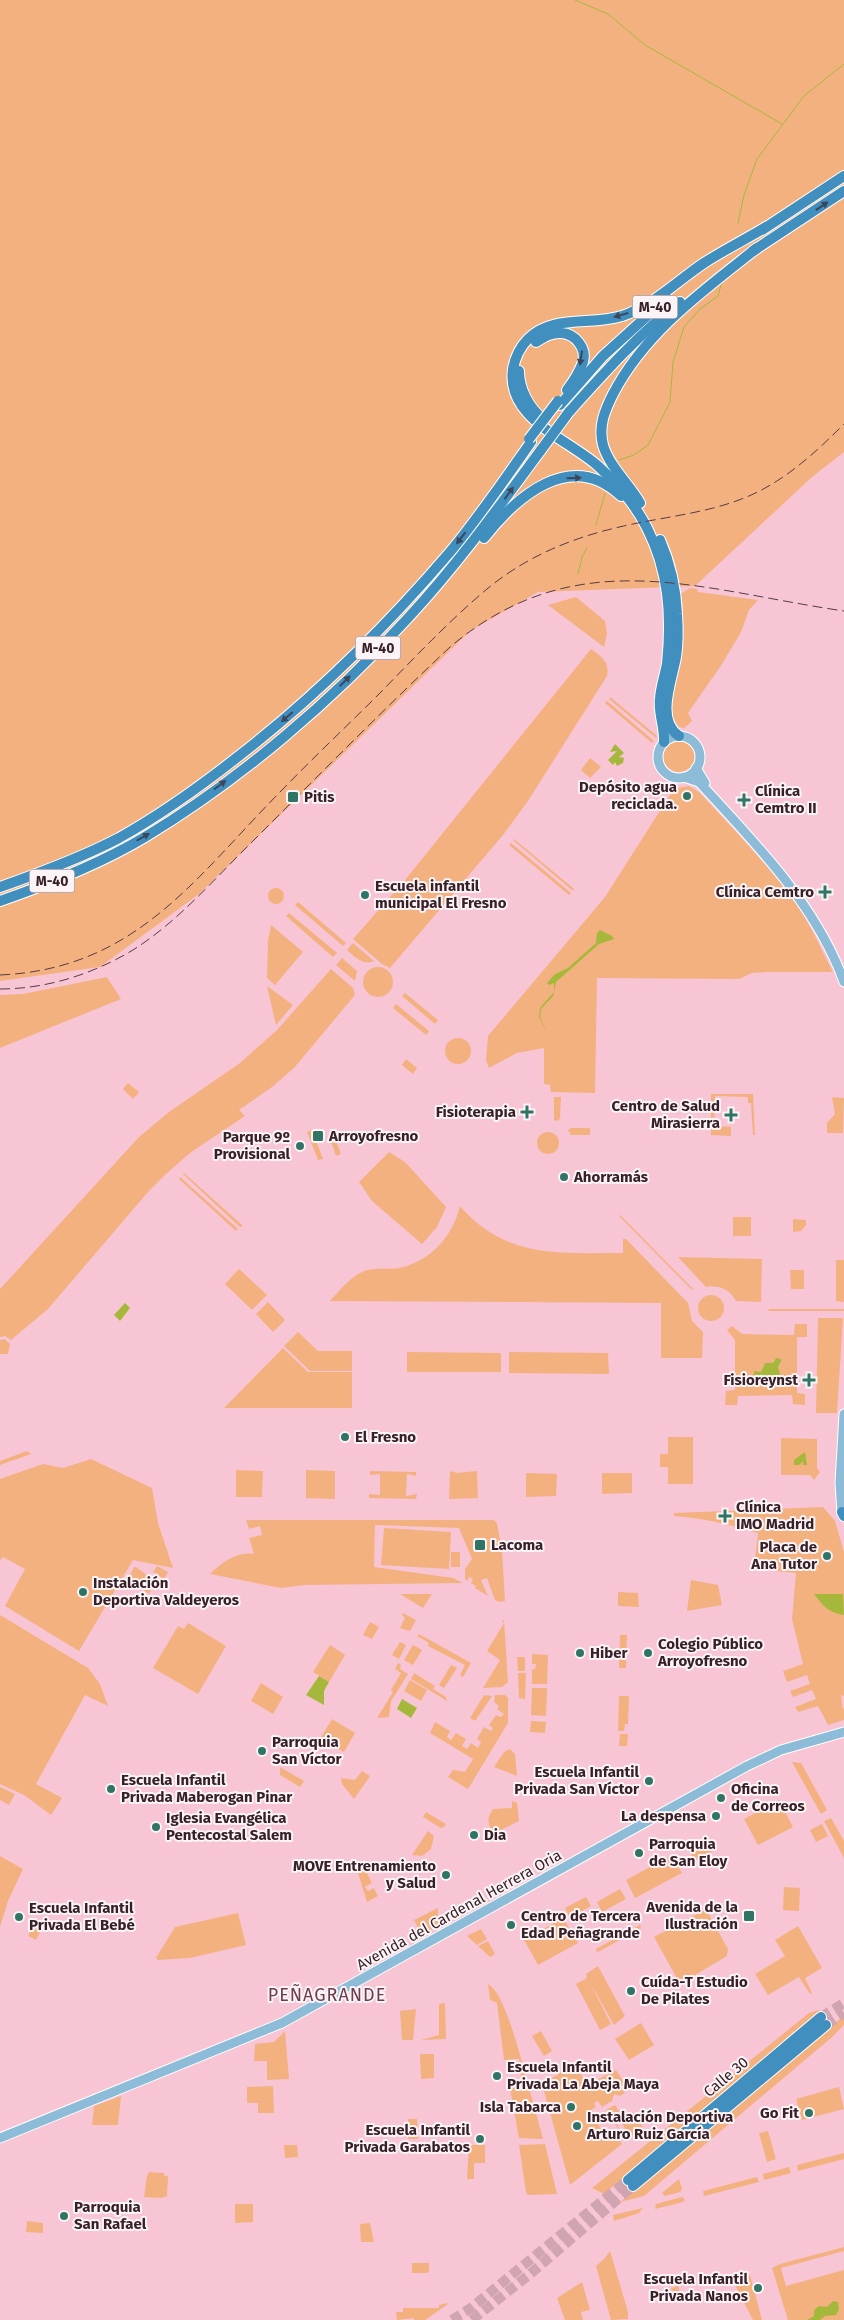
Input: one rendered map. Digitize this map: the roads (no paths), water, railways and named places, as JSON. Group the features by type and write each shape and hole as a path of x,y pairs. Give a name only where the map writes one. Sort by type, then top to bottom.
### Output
{"highway":[{"name":"M-40","path":"0,887 98,848 137,828 174,804 270,732 330,680 399,610 451,550 494,495 530,441 559,403 603,356 649,312 701,271 844,176"},
{"name":"M-40","path":"0,901 34,889 104,859 144,838 181,814 279,740 337,689 408,619 460,557 569,412 612,363 657,320 707,281 844,191"},
{"path":"679,736 670,728 666,711 676,648 677,615 675,588 663,546 615,482 596,464 528,414 517,399 514,386 514,361 528,339 541,330 556,324 621,316 644,307 704,263 766,227"},
{"path":"650,527 607,455 602,438 604,412 633,361 654,335 685,305 757,248"},
{"path":"559,403 583,362 580,344 572,337 563,333 545,336 528,350 522,361 519,373 524,394 537,414 598,460 617,478 636,501 650,527 663,569 670,612 668,650 660,698 664,742"},
{"path":"408,619 464,562 515,503 533,489 548,482 567,477 581,477 614,489 650,527"},
{"name":"Calle 30","path":"630,2183 824,2021"}],"main road":[{"path":"684,776 696,768 700,754 697,746 688,738 679,736 664,742 658,758 662,768 672,776 684,776 699,782 784,878 818,926 844,982"},
{"path":"696,768 704,782 799,891 822,924 844,969"},
{"path":"843,1514 840,1483 844,1414"},
{"name":"Avenida del Cardenal Herrera Oria","path":"200,2054 306,2005 752,1757 783,1744 844,1726"},
{"name":"Avenida del Cardenal Herrera Oria","path":"0,2133 294,2017 763,1758 781,1750 844,1732"},
{"name":"Avenida del Cardenal Herrera Oria","path":"0,2138 180,2062"}],"waterway":[{"path":"575,0 608,14 645,45 782,124"},
{"path":"738,223 744,195 757,159 804,96 844,64"},
{"path":"619,460 634,455 648,445 670,402 673,362 684,327 700,309 718,296 722,281"},
{"path":"596,525 605,493"},
{"path":"578,574 582,557 587,548"}],"tunnel":[{"path":"821,2017 844,2003"},
{"path":"826,2025 844,2013"},
{"path":"452,2320 471,2308 628,2180"},
{"path":"472,2320 530,2274 633,2186"}],"railway":[{"path":"0,975 48,969 89,956 126,937 159,913 190,886 294,777 446,626 503,577 537,556 574,540 633,524 706,510 749,496 788,474 844,424"},
{"path":"0,989 52,983 86,973 118,959 166,926 450,647 497,614 545,593 592,583 640,581 689,585 844,611"}],"place":[{"name":"Depósito agua reciclada.","path":"687,796"},
{"name":"Pitis","path":"293,797"},
{"name":"Clínica Cemtro II","path":"744,800"},
{"name":"Clínica Cemtro","path":"825,892"},
{"name":"Escuela infantil municipal El Fresno","path":"365,895"},
{"name":"Fisioterapia","path":"527,1112"},
{"name":"Centro de Salud Mirasierra","path":"731,1115"},
{"name":"Arroyofresno","path":"318,1136"},
{"name":"Parque 9º Provisional","path":"300,1146"},
{"name":"Ahorramás","path":"564,1177"},
{"name":"Fisioreynst","path":"809,1380"},
{"name":"El Fresno","path":"345,1437"},
{"name":"Clínica IMO Madrid","path":"725,1516"},
{"name":"Lacoma","path":"480,1545"},
{"name":"Placa de Ana Tutor","path":"827,1556"},
{"name":"Instalación Deportiva Valdeyeros","path":"83,1592"},
{"name":"Hiber","path":"580,1653"},
{"name":"Colegio Público Arroyofresno","path":"648,1653"},
{"name":"Parroquia San Víctor","path":"262,1751"},
{"name":"Escuela Infantil Privada San Víctor","path":"649,1781"},
{"name":"Escuela Infantil Privada Maberogan Pinar","path":"111,1789"},
{"name":"Oficina de Correos","path":"721,1798"},
{"name":"La despensa","path":"716,1816"},
{"name":"Iglesia Evangélica Pentecostal Salem","path":"156,1827"},
{"name":"Dia","path":"474,1835"},
{"name":"Parroquia de San Eloy","path":"639,1853"},
{"name":"MOVE Entrenamiento y Salud","path":"446,1875"},
{"name":"Avenida de la Ilustración","path":"749,1916"},
{"name":"Escuela Infantil Privada El Bebé","path":"19,1917"},
{"name":"Centro de Tercera Edad Peñagrande","path":"511,1925"},
{"name":"Cuída-T Estudio De Pilates","path":"631,1991"},
{"name":"Escuela Infantil Privada La Abeja Maya","path":"497,2076"},
{"name":"Isla Tabarca","path":"571,2107"},
{"name":"Go Fit","path":"809,2113"},
{"name":"Instalación Deportiva Arturo Ruiz García","path":"577,2126"},
{"name":"Escuela Infantil Privada Garabatos","path":"480,2139"},
{"name":"Parroquia San Rafael","path":"64,2216"},
{"name":"Escuela Infantil Privada Nanos","path":"758,2288"}],"district":[{"name":"PEÑAGRANDE","path":"327,1995"}]}
